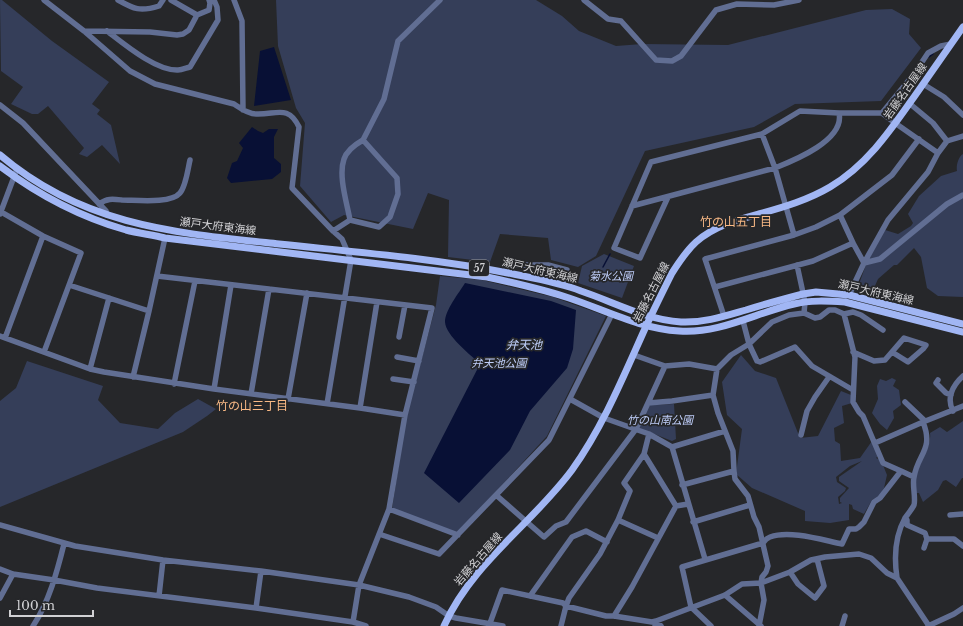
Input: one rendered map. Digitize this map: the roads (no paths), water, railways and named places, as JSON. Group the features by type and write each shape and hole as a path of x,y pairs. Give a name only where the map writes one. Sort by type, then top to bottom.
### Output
{"main road":[{"name":"岩藤名古屋線","path":"444,626 448,616 471,580 526,522 573,468 604,418 651,316 672,273 682,257 696,242 712,230 732,222 786,206 813,196 848,174 867,158 885,138 963,27"},
{"name":"瀬戸大府東海線","path":"0,155 17,169 65,198 107,216 127,222 164,230 220,238 424,261 506,273 580,290 651,316 680,322 700,322 803,294 816,292 849,295 963,324"},
{"name":"瀬戸大府東海線","path":"0,166 38,192 97,220 126,230 165,238 487,277 535,288 647,326 679,331 703,331 742,321 793,304 805,302 845,302 963,332"}],"street":[{"path":"44,0 84,31 130,71 156,84 234,104 243,110 256,114 288,113 295,118 299,127 292,188 342,239 351,260 327,404"},
{"path":"118,0 134,9 140,10 151,9 159,6 162,0"},
{"path":"171,0 197,15"},
{"path":"84,31 183,34 189,30 197,15 209,10 209,0"},
{"path":"107,31 147,60 162,67 177,70 190,67 218,20 217,7 214,0"},
{"path":"234,0 242,21 243,110"},
{"path":"350,220 342,178 344,159 354,145 363,140 384,99 398,41 440,0"},
{"path":"584,0 608,19 621,21 656,60 672,61 681,56 716,10 737,4 774,5 797,0"},
{"path":"882,113 914,74 928,53 941,46 951,44"},
{"path":"923,84 944,97 963,115"},
{"path":"910,103 933,123 947,141"},
{"path":"0,105 23,124 106,211 107,216"},
{"path":"668,197 640,258 614,248 651,162 762,134 800,111 882,113 938,153"},
{"path":"632,206 775,168 797,159 828,139 836,131 840,120 839,113"},
{"path":"762,134 775,168 794,235"},
{"path":"849,295 864,263 888,220 928,172 938,153 947,141 963,136"},
{"path":"334,231 350,220 379,227 390,217 398,194 397,178 363,140"},
{"path":"724,316 705,259 794,235 840,216 892,175 919,140"},
{"path":"99,204 106,199 172,199 180,192 187,174 190,160"},
{"path":"17,169 0,213 43,236 81,253 44,352"},
{"path":"864,263 880,259 947,204 963,195"},
{"path":"840,216 864,263"},
{"path":"43,236 3,337 90,369 104,372 174,384 405,415"},
{"path":"133,377 150,311 165,238"},
{"path":"715,287 813,261 853,243"},
{"path":"506,273 507,265 548,265 567,270 562,285"},
{"path":"797,265 805,302 804,314"},
{"path":"157,276 432,308 405,415 389,509 359,585 353,622"},
{"path":"174,384 195,281"},
{"path":"69,284 150,311"},
{"path":"214,389 231,285"},
{"path":"250,394 269,289"},
{"path":"288,399 307,293"},
{"path":"90,369 109,298"},
{"path":"360,408 377,302"},
{"path":"399,338 405,305"},
{"path":"760,626 764,600 761,583 762,577 768,566 759,527 748,496 735,479 733,451 728,435 718,414 713,395 717,369 731,355 749,344 772,322 789,315 804,314 815,318 820,317 829,310 835,310 844,314 853,312 862,315 883,330"},
{"path":"379,534 439,554 549,440 612,314"},
{"path":"844,314 855,367 853,390 854,402 859,412 864,416 883,462 914,477"},
{"path":"742,321 749,344 757,361 760,362 795,347 812,366 853,390"},
{"path":"853,352 874,361 885,360 904,338 926,345 908,362 892,352"},
{"path":"634,355 665,366 689,364 717,369"},
{"path":"397,358 419,361"},
{"path":"496,496 544,537 556,526 566,522 636,429 665,366"},
{"path":"952,411 950,405 954,385 963,376"},
{"path":"802,435 807,411 814,397 829,377"},
{"path":"393,379 414,382"},
{"path":"938,380 936,383 946,393 951,395"},
{"path":"648,403 713,395"},
{"path":"570,399 604,418 649,434 672,447 705,559"},
{"path":"906,402 924,422 928,439 926,448 914,477 914,504 905,518 898,537 896,549 897,578 929,626 963,608"},
{"path":"875,443 963,406"},
{"path":"672,447 725,431"},
{"path":"561,626 569,598 600,554 618,520 630,491 624,483 644,454 649,434"},
{"path":"644,454 676,506"},
{"path":"682,485 734,471"},
{"path":"711,626 691,607 682,567 763,543 769,537 788,535 803,536 842,544 849,529 856,529 860,527 874,502 880,498 901,471"},
{"path":"676,506 688,504"},
{"path":"693,522 750,505"},
{"path":"614,616 632,588 676,506"},
{"path":"389,509 458,535"},
{"path":"950,514 963,514"},
{"path":"905,518 907,520 907,525 925,533 927,539 924,548"},
{"path":"618,520 658,538"},
{"path":"0,525 64,544 163,560 261,571 359,585 409,596 436,607 448,616 489,625 503,626"},
{"path":"530,596 572,537 586,532 607,542"},
{"path":"927,539 954,539 963,546"},
{"path":"33,626 41,614 54,580 64,544"},
{"path":"656,624 691,607 725,596 742,584 761,583 790,572 811,560 838,555 860,554 871,558 887,573 897,578"},
{"path":"790,572 798,584 815,598 824,586 817,559"},
{"path":"159,596 163,560"},
{"path":"0,569 13,574 97,588 256,608 353,622 366,626"},
{"path":"256,608 261,571"},
{"path":"0,598 13,574"},
{"path":"489,625 502,590 563,603 566,606 606,616 652,622 662,626"},
{"path":"725,596 760,626"},
{"path":"842,626 845,616"}],"water":[{"path":"274,47 291,100 254,106 260,51"},
{"path":"252,127 263,133 269,129 278,129 274,137 274,158 281,164 281,172 272,179 231,183 227,178 232,163 237,161 243,148 239,143"},
{"name":"弁天池","path":"465,283 551,301 576,310 573,349 567,368 530,411 510,450 459,503 424,473 480,364 449,333 445,322 447,312"}],"waterway":[{"path":"929,57 933,54"},
{"path":"890,113 914,78"},
{"path":"603,267 610,254"}],"district":[{"name":"竹の山五丁目","path":"736,222"},
{"name":"竹の山三丁目","path":"252,406"}],"park label":[{"name":"菊水公園","path":"611,276"},
{"name":"弁天池公園","path":"499,363"},
{"name":"竹の山南公園","path":"660,420"}]}
